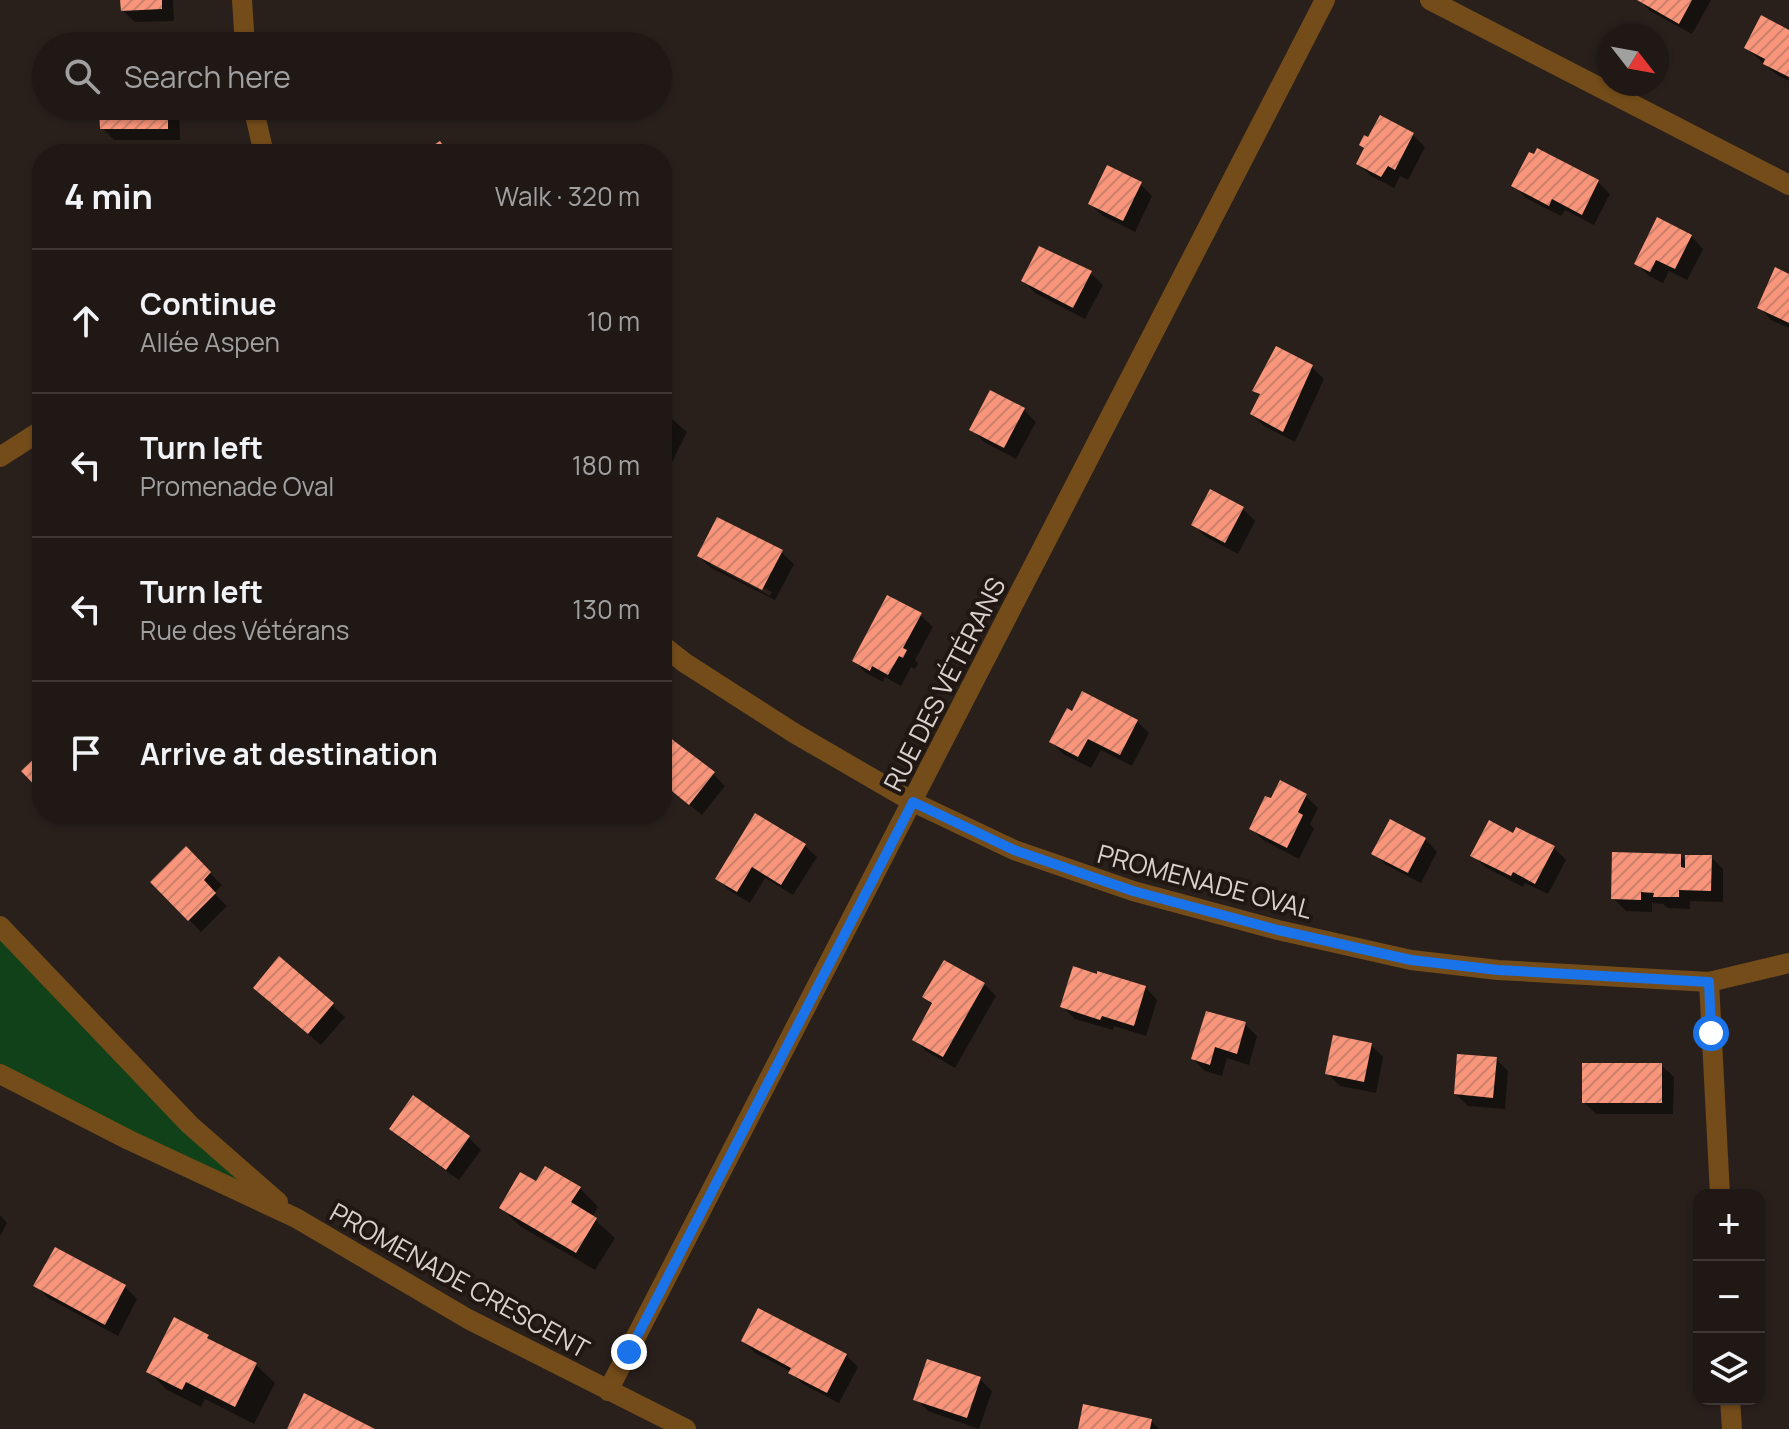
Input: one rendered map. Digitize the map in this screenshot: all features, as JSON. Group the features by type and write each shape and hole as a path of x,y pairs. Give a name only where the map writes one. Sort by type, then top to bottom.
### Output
{"street":[{"path":"242,0 244,32"},
{"name":"RUE DES VÉTÉRANS","path":"608,1391 1325,0"},
{"path":"1430,0 1789,185"},
{"path":"256,120 262,144"},
{"path":"0,457 32,436"},
{"name":"PROMENADE OVAL","path":"672,653 794,733 913,802 1014,850 1133,891 1278,930 1411,960 1498,970 1709,982 1789,963"},
{"name":"PROMENADE CRESCENT","path":"0,926 190,1125 296,1218"},
{"path":"1709,982 1720,1189"},
{"name":"PROMENADE CRESCENT","path":"0,1074 129,1140 296,1218 468,1319 686,1429"},
{"path":"1730,1405 1732,1429"}],"green space":[{"path":"0,926 296,1218 0,1074"}],"building":[{"path":"120,0 162,0 162,9 121,11"},
{"path":"1637,0 1692,0 1679,24"},
{"path":"1761,15 1789,30 1789,77 1763,64 1765,59 1744,48"},
{"path":"1380,115 1414,133 1395,170 1388,166 1381,177 1356,164 1364,148 1359,145 1364,135 1368,137"},
{"path":"100,120 168,120 168,129 100,129"},
{"path":"1537,148 1599,180 1582,215 1552,199 1549,206 1511,186 1529,152 1534,154"},
{"path":"1107,165 1142,182 1123,221 1088,204"},
{"path":"1657,217 1692,235 1675,269 1656,260 1650,272 1634,264"},
{"path":"1039,246 1092,271 1073,308 1021,281"},
{"path":"1775,267 1789,274 1789,323 1757,308"},
{"path":"1276,346 1313,365 1283,432 1250,414 1260,394 1252,391"},
{"path":"990,390 1025,408 1004,448 969,430"},
{"path":"1210,489 1244,507 1225,543 1191,525"},
{"path":"717,517 783,550 762,590 697,556"},
{"path":"887,595 922,613 903,648 907,650 903,658 899,656 888,675 872,666 870,671 852,661"},
{"path":"1082,691 1138,720 1120,755 1088,739 1078,757 1049,742 1067,708 1072,711"},
{"path":"672,739 715,772 689,805 672,791"},
{"path":"32,761 32,783 21,771"},
{"path":"1280,780 1307,794 1298,812 1303,815 1287,848 1249,829 1265,796 1271,798"},
{"path":"755,813 806,844 781,885 752,867 737,892 715,879"},
{"path":"1390,819 1426,838 1408,873 1371,854"},
{"path":"1489,820 1513,833 1516,827 1555,846 1535,884 1470,856"},
{"path":"186,846 211,872 204,880 216,893 188,921 150,882"},
{"path":"1612,852 1681,854 1681,867 1685,868 1685,855 1712,855 1711,891 1679,890 1679,897 1653,897 1654,893 1641,892 1641,900 1611,899"},
{"path":"279,956 334,1003 308,1034 253,988"},
{"path":"944,960 985,983 943,1057 912,1040 932,1003 922,997"},
{"path":"1073,966 1146,986 1134,1026 1102,1016 1100,1020 1060,1007"},
{"path":"1206,1011 1246,1022 1237,1054 1215,1047 1210,1065 1191,1059"},
{"path":"1333,1035 1372,1043 1364,1082 1325,1074"},
{"path":"1457,1054 1497,1057 1493,1098 1454,1094"},
{"path":"1582,1063 1662,1063 1662,1103 1582,1103"},
{"path":"413,1095 470,1136 446,1170 389,1129"},
{"path":"545,1166 581,1187 571,1202 597,1218 576,1253 499,1208 520,1172 536,1181"},
{"path":"55,1247 126,1285 105,1325 33,1286"},
{"path":"758,1308 847,1354 827,1393 788,1373 791,1368 741,1341"},
{"path":"174,1317 257,1363 235,1407 186,1382 182,1390 146,1372"},
{"path":"927,1359 981,1377 967,1418 913,1400"},
{"path":"304,1393 375,1429 287,1429"},
{"path":"1083,1404 1152,1419 1150,1429 1078,1429"}],"route":[{"path":"629,1352 913,802 1014,850 1133,891 1278,930 1411,960 1498,970 1709,982 1711,1033"}]}
